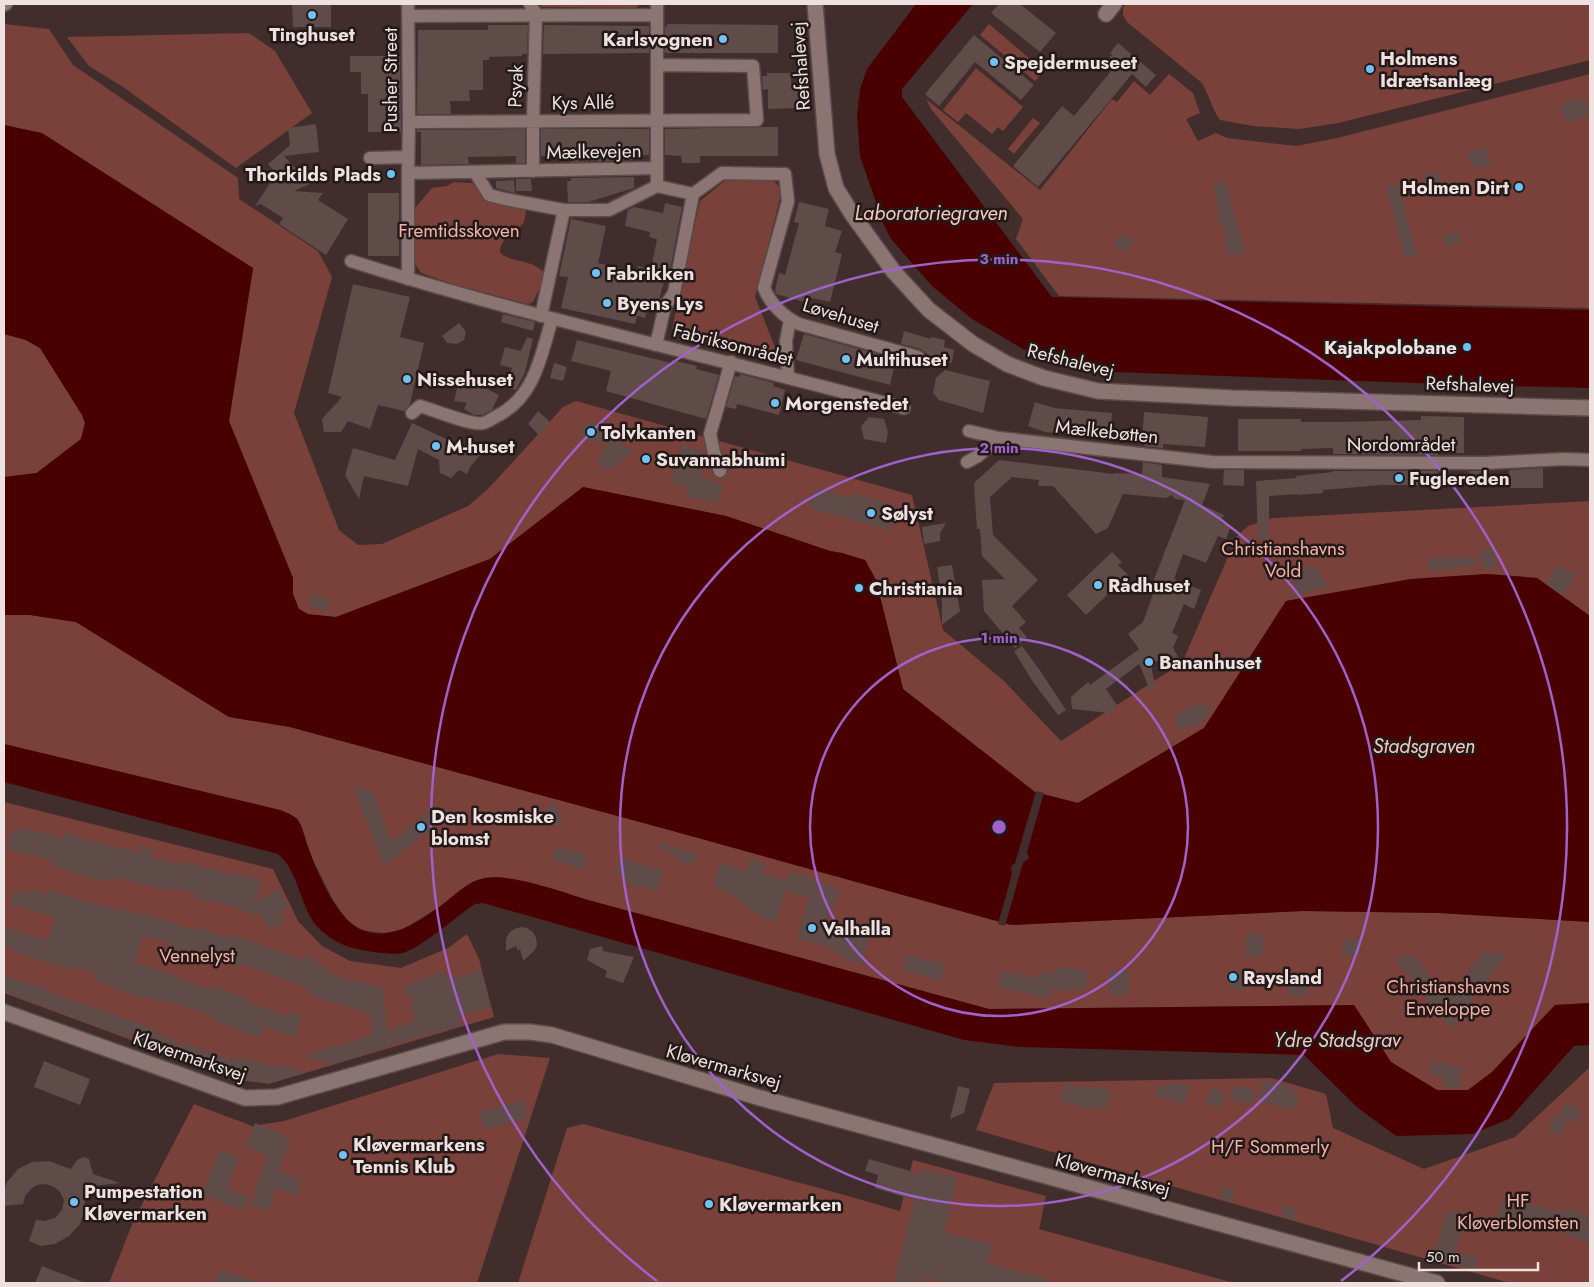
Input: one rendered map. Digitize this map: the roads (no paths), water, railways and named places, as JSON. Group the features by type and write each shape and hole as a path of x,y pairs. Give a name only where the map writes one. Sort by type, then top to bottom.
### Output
{"street":[{"name":"Refshalevej","path":"815,4 827,154 836,188 852,214 894,272 930,310 972,344 1007,364 1044,378 1098,391 1232,398 1590,408"},
{"name":"Psyak","path":"533,9 533,171"},
{"path":"408,10 657,9 657,168"},
{"name":"Pusher Street","path":"408,10 408,157"},
{"name":"Kys Allé","path":"409,122 757,120 753,66 657,65"},
{"path":"370,158 408,157 408,279"},
{"name":"Mælkevejen","path":"408,173 657,168 657,186"},
{"path":"475,172 489,195 564,210 608,210 657,186 693,194 674,293 665,306 656,344"},
{"name":"Løvehuset","path":"693,194 722,173 785,174 788,201 764,288 768,299 790,320 918,357"},
{"path":"412,413 420,406 482,424 502,414 518,402 533,378 547,317 564,210"},
{"name":"Fabriksområdet","path":"351,261 408,279 547,317 731,362 904,408"},
{"path":"788,378 786,341 790,320"},
{"path":"720,470 710,434 731,362"},
{"name":"Mælkebøtten","path":"969,431 998,438 1212,462"},
{"path":"967,462 978,456 998,438"},
{"name":"Nordområdet","path":"1212,462 1484,463 1565,459 1590,460"},
{"name":"Kløvermarksvej","path":"4,1012 245,1098 277,1097 504,1032 530,1032 552,1036 757,1097 1437,1283"}],"water":[{"name":"Laboratoriegraven","path":"916,4 973,4 902,89 902,97 1052,297 1590,310 1590,388 1086,371 1023,349 972,319 932,286 891,239 883,223 860,156 857,115 860,89 867,69"},
{"name":"Stadsgraven","path":"4,125 42,133 253,268 229,421 293,578 293,594 299,609 308,614 336,617 490,559 583,487 726,516 830,551 865,560 876,580 903,689 1035,792 1078,803 1204,728 1286,601 1411,579 1487,574 1537,578 1590,616 1590,922 1439,913 1303,911 1011,925 290,727 229,717 76,622 30,615 4,615 4,477 37,473 81,439 85,423 82,415 40,348 26,340 4,334"},
{"name":"Ydre Stadsgrav","path":"4,744 280,810 289,814 297,819 301,825 317,869 335,905 351,923 371,933 383,934 406,928 427,916 464,887 474,882 485,878 508,878 551,888 588,900 989,1009 1354,1005 1391,1062 1437,1090 1468,1090 1492,1072 1555,1005 1590,1003 1590,1045 1574,1046 1509,1119 1472,1134 1396,1136 1358,1108 1304,1055 1021,1047 964,1040 483,903 475,904 427,939 403,953 391,954 366,951 342,944 329,937 315,924 305,907 295,879 285,861 278,854 4,782"}],"place":[{"name":"Tinghuset","path":"312,15"},
{"name":"Karlsvognen","path":"723,39"},
{"name":"Spejdermuseet","path":"994,62"},
{"name":"Holmens Idrætsanlæg","path":"1370,69"},
{"name":"Thorkilds Plads","path":"391,174"},
{"name":"Holmen Dirt","path":"1519,187"},
{"name":"Fabrikken","path":"596,273"},
{"name":"Byens Lys","path":"607,303"},
{"name":"Kajakpolobane","path":"1467,347"},
{"name":"Multihuset","path":"846,359"},
{"name":"Nissehuset","path":"407,379"},
{"name":"Morgenstedet","path":"775,403"},
{"name":"Tolvkanten","path":"591,432"},
{"name":"M-huset","path":"436,446"},
{"name":"Suvannabhumi","path":"646,459"},
{"name":"Fuglereden","path":"1399,478"},
{"name":"Sølyst","path":"871,513"},
{"name":"Rådhuset","path":"1098,585"},
{"name":"Christiania","path":"859,588"},
{"name":"Bananhuset","path":"1149,662"},
{"name":"Den kosmiske blomst","path":"421,827"},
{"name":"Valhalla","path":"812,928"},
{"name":"Raysland","path":"1233,977"},
{"name":"Kløvermarkens Tennis Klub","path":"343,1155"},
{"name":"Pumpestation Kløvermarken","path":"74,1202"},
{"name":"Kløvermarken","path":"709,1204"}],"park label":[{"name":"Fremtidsskoven","path":"459,230"},
{"name":"Christianshavns Vold","path":"1283,559"},
{"name":"Vennelyst","path":"197,955"},
{"name":"Christianshavns Enveloppe","path":"1448,997"},
{"name":"H/F Sommerly","path":"1270,1146"},
{"name":"HF Kløverblomsten","path":"1518,1211"}]}
